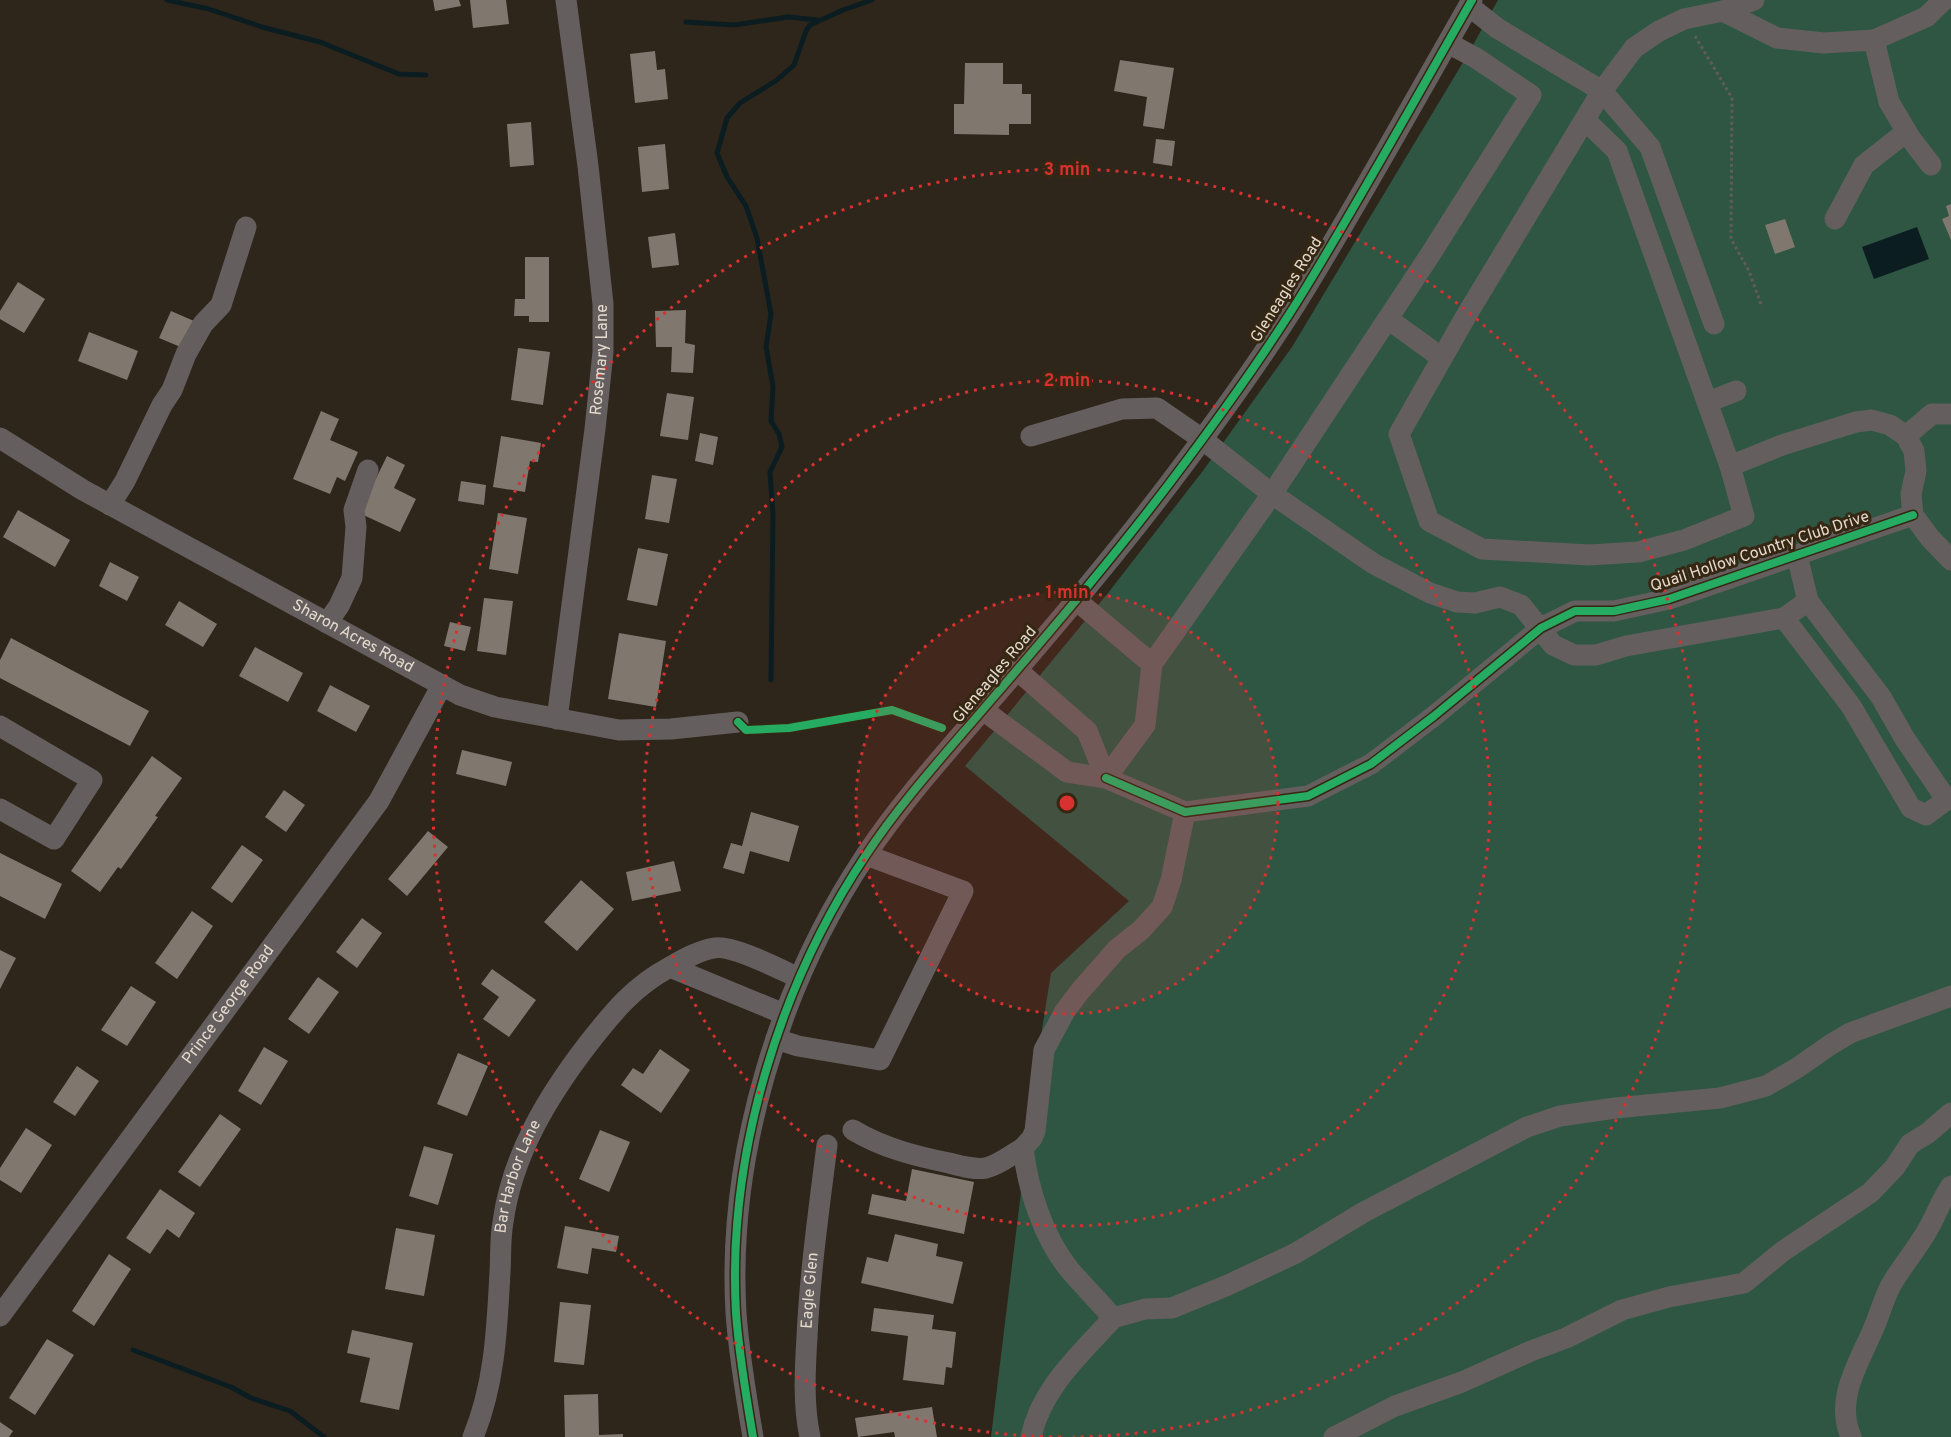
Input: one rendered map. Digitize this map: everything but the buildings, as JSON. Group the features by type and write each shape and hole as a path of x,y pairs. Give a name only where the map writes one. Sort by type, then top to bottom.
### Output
{"street":[{"name":"Rosemary Lane","path":"557,719 603,352 603,304 566,0"},
{"path":"1585,120 1617,151 1708,402 1744,516 1684,540 1638,552 1589,555 1482,549 1429,521 1399,434 1602,91 1635,48 1659,31 1684,19 1723,11 1754,0"},
{"path":"1723,11 1777,38 1824,43 1874,40 1926,17 1944,0"},
{"path":"1470,3 1497,28 1602,91 1650,147 1714,324"},
{"name":"Gleneagles Road","path":"753,1437 742,1372 736,1310 737,1260 744,1176 754,1117 784,1014 799,978 841,894 892,818 1076,600 1202,439 1304,292 1470,3"},
{"path":"1874,40 1889,102 1906,132 1931,165"},
{"path":"1106,778 1145,725 1152,664 1272,494 1388,319 1531,94 1476,58 1448,43"},
{"path":"1835,219 1864,165 1906,132"},
{"path":"110,505 125,481 172,390 186,354 203,324 221,305 246,227"},
{"path":"1388,319 1442,358"},
{"path":"1708,402 1736,391"},
{"path":"1031,436 1122,409 1157,408 1202,439 1272,494 1374,564 1430,593 1457,602 1475,603 1500,597 1521,604 1553,645 1574,655 1596,655 1626,646 1784,618 1808,601"},
{"path":"1906,436 1932,414 1951,414"},
{"path":"1730,466 1782,445 1856,422 1872,420 1890,425 1906,436 1914,451 1916,471 1911,494 1913,515 1930,538 1951,560"},
{"name":"Sharon Acres Road","path":"0,438 110,505 460,695 495,707 619,730 671,729 738,722"},
{"path":"327,623 339,606 352,578 356,526 354,510 368,470"},
{"name":"Quail Hollow Country Club Drive","path":"1185,812 1308,796 1340,780 1380,757 1541,628 1575,611 1614,611 1669,599 1913,515"},
{"path":"1784,618 1851,706 1911,808 1926,815 1950,798 1942,794 1905,739 1881,697 1808,601 1797,555"},
{"path":"1076,600 1152,664"},
{"path":"1017,670 1087,731 1106,778"},
{"name":"Prince George Road","path":"0,1316 379,801 442,685"},
{"path":"853,1131 888,1147 916,1156 971,1168 986,1168 997,1164 1023,1148 1035,1131 1044,1050 1065,1011 1117,950 1141,930 1162,907 1172,880 1185,812 1106,778 1067,772 983,710"},
{"path":"0,726 92,780 54,839 0,809"},
{"path":"776,1039 798,1046 880,1060 963,891 866,855"},
{"name":"Bar Harbor Lane","path":"473,1437 486,1401 497,1343 502,1222 512,1181 527,1141 544,1107 570,1068 619,1005 650,977 692,954 716,947 755,958 799,978"},
{"path":"670,967 784,1014"},
{"path":"1031,1437 1035,1418 1047,1395 1063,1372 1113,1318 1145,1309 1172,1308 1228,1285 1296,1253 1364,1212 1527,1127 1560,1116 1615,1108 1720,1098 1766,1086 1850,1033 1951,996"},
{"path":"1334,1437 1395,1406 1461,1382 1566,1338 1622,1310 1670,1297 1744,1283 1783,1251 1870,1193 1895,1167 1910,1144 1951,1113"},
{"name":"Eagle Glen","path":"810,1437 807,1426 805,1370 810,1278 827,1145"},
{"path":"1023,1148 1026,1173 1042,1223 1068,1268 1113,1318"},
{"path":"1851,1437 1845,1412 1846,1396 1855,1368 1887,1293 1928,1230 1951,1186"}],"path":[{"path":"1684,19 1732,98 1731,239 1749,271 1762,307"}],"green space":[{"path":"1498,0 1951,0 1951,1437 991,1437 1022,1184 1023,1148 1051,973 1129,901 965,766 1108,593 1202,472 1292,347"}],"shaded area":[{"path":"1917,227 1929,259 1874,279 1862,247"}],"waterway":[{"path":"167,0 209,9 262,27 320,42 399,74 426,75"},
{"path":"771,680 773,515 770,472 782,447 779,434 771,421 773,386 766,347 771,314 757,238 746,206 727,177 717,153 727,118 740,103 777,80 794,65 810,25 872,0"},
{"path":"686,22 734,25 788,17 818,20"},
{"path":"133,1350 231,1387 251,1398 290,1411 324,1437"}],"cycle path":[{"path":"753,1437 736,1313 735,1254 740,1193 750,1133 765,1074 784,1016 808,959 835,906 866,855 894,816 1114,554 1163,492 1248,376 1327,253 1472,0"},
{"path":"1106,778 1185,812 1308,796 1371,764 1434,716 1541,628 1575,611 1614,611 1669,599 1913,515"},
{"path":"738,722 746,730 789,728 892,710 942,728"}]}
